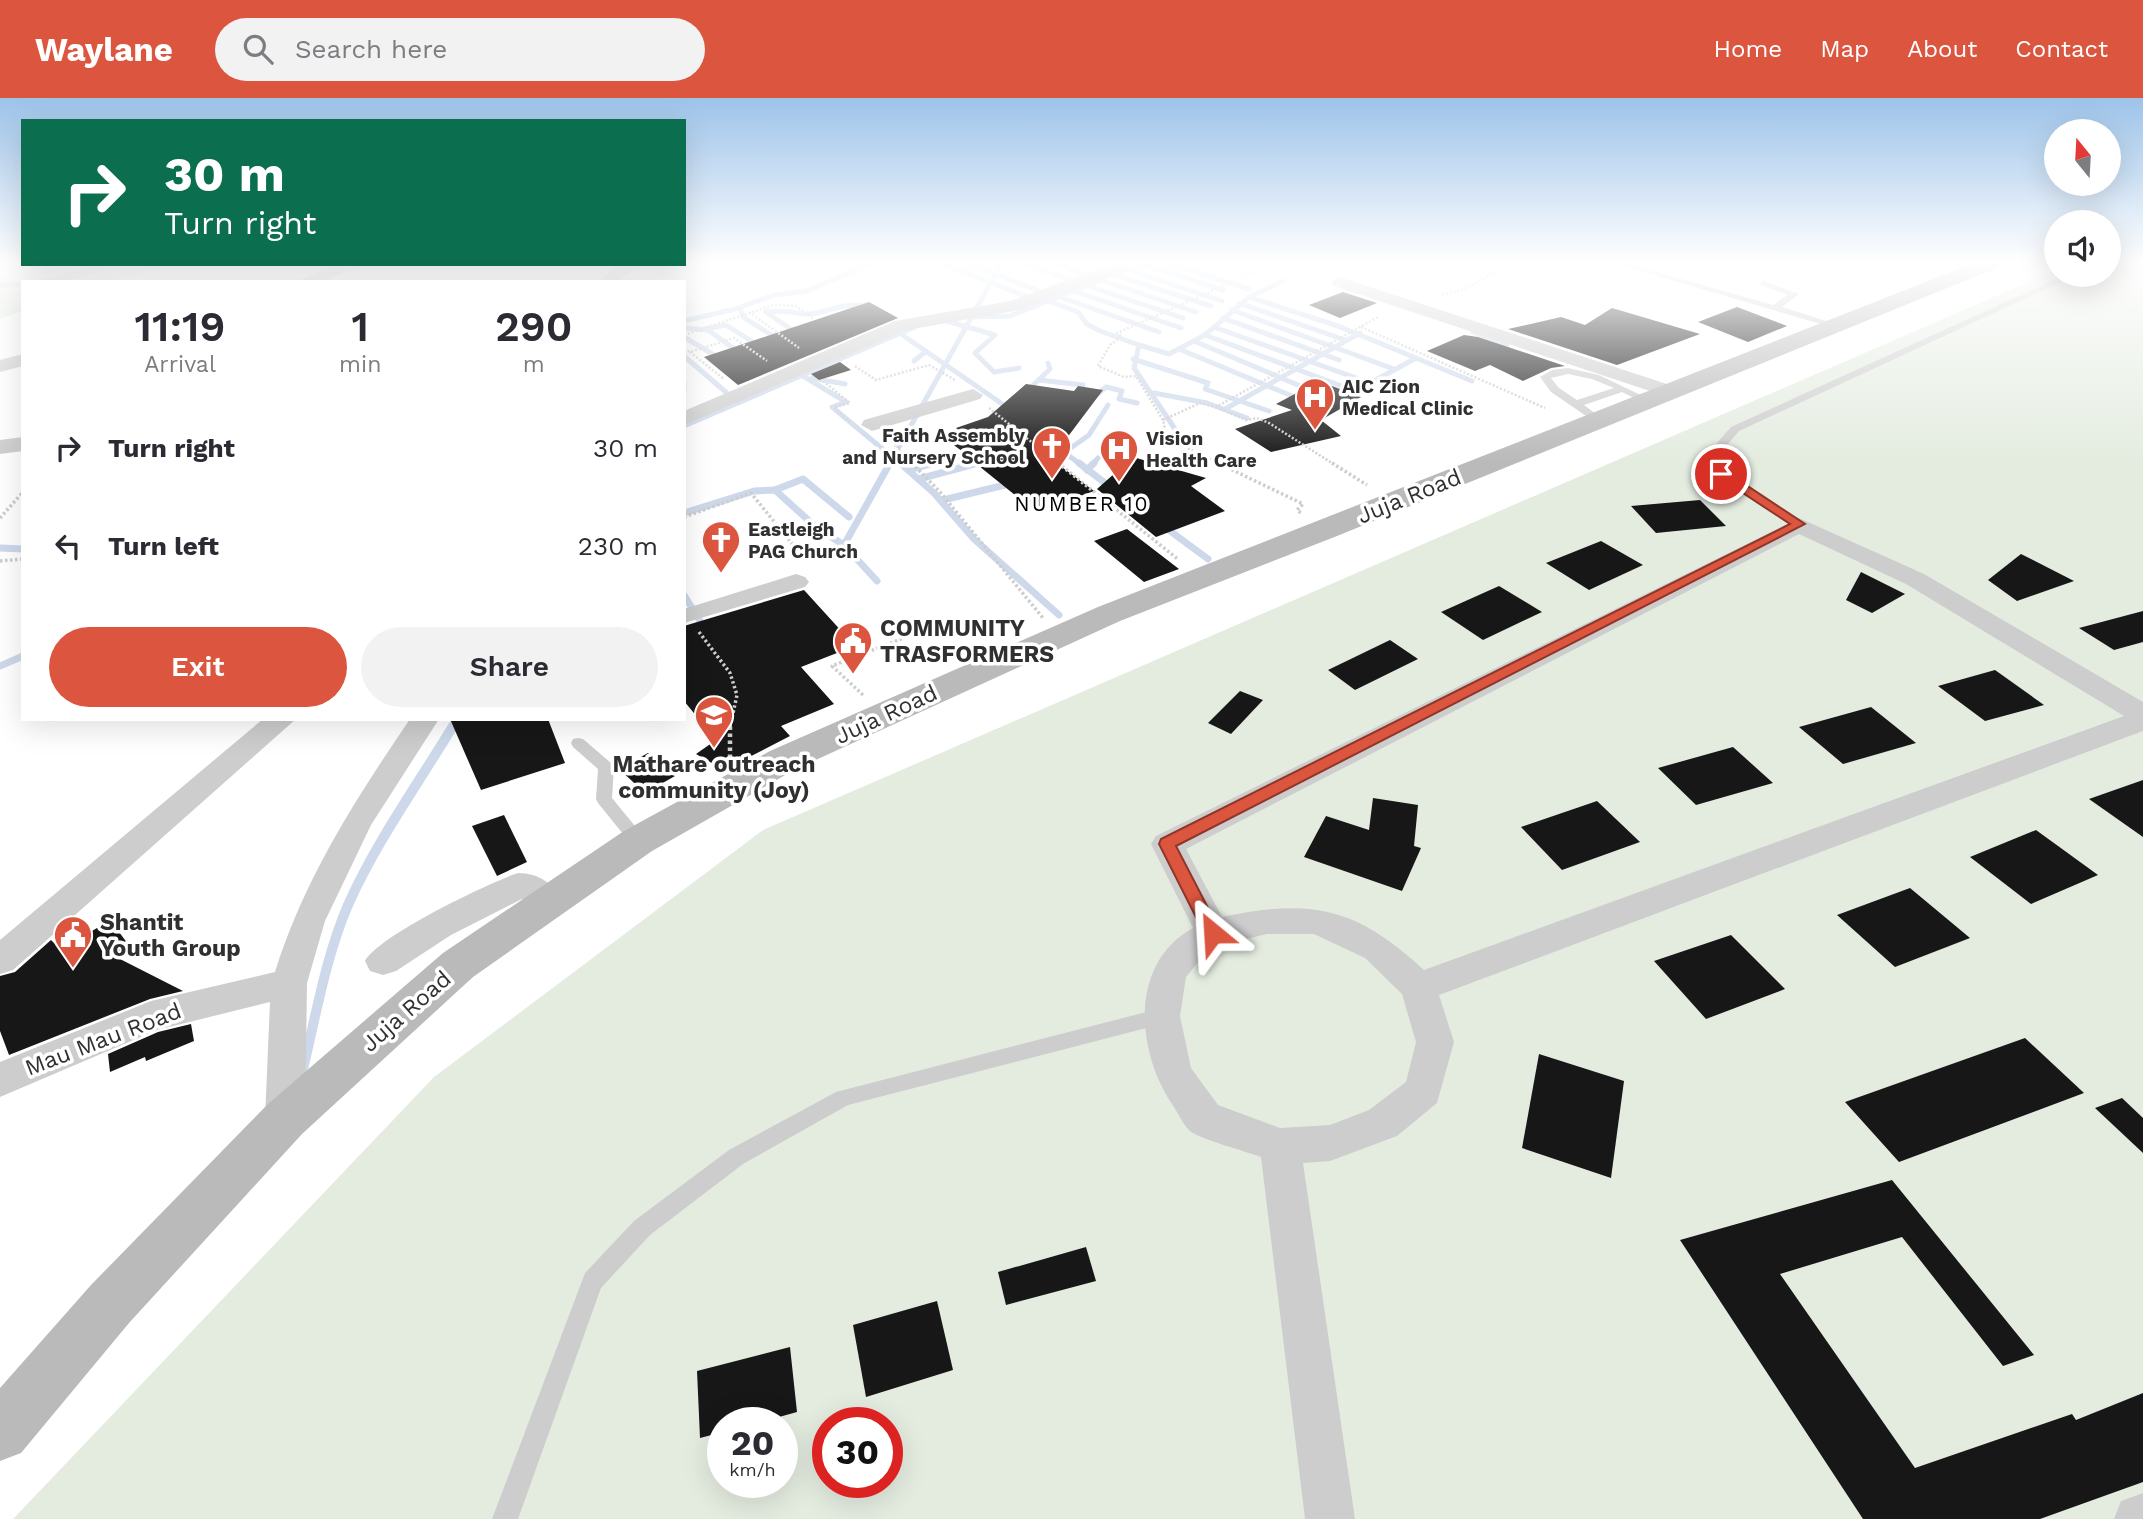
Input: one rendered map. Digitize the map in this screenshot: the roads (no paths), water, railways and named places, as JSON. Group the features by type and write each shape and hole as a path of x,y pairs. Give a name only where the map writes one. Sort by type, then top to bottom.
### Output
{"main road":[{"name":"Juja Road","path":"0,1432 110,1304 285,1119 458,965 638,841 730,787 783,760 1058,637 1200,577 1327,530 1587,416 1821,329"}],"street":[{"path":"686,418 834,352 896,329"},
{"path":"1470,329 1646,393"},
{"path":"0,366 21,361"},
{"path":"872,425 973,395"},
{"path":"0,447 21,444"},
{"path":"1213,933 1167,844 1799,524 1916,579 2143,718"},
{"path":"687,617 804,575"},
{"path":"1418,986 2143,718"},
{"path":"0,960 280,721"},
{"path":"285,1119 289,984 308,921 357,822 424,721"},
{"path":"383,961 439,926 518,886 529,886 547,902"},
{"path":"1267,921 1318,921 1377,948 1418,986 1435,1042 1423,1091 1383,1123 1330,1143 1280,1146 1204,1118 1173,1073 1162,1016 1169,972 1192,945 1213,933 1267,921"},
{"name":"Mau Mau Road","path":"0,1080 151,1016 289,984"},
{"path":"1280,1146 1330,1519"}],"lane":[{"path":"1799,524 1721,474 1716,451 1735,429 1949,329"},
{"path":"1587,416 1555,390 1545,377 1556,371 1576,372 1646,393"},
{"path":"578,743 606,767 604,799 638,841"},
{"path":"505,1519 593,1281 642,1228 736,1157 843,1098 1162,1016"}],"waterway":[{"path":"700,329 708,330 743,355"},
{"path":"733,329 759,346"},
{"path":"762,329 781,341"},
{"path":"791,329 798,334"},
{"path":"686,425 909,329"},
{"path":"945,364 965,329"},
{"path":"975,329 995,335 975,353 994,372 1019,368"},
{"path":"1097,329 1139,345"},
{"path":"1151,329 1159,332"},
{"path":"1205,335 1212,329"},
{"path":"1220,329 1310,361"},
{"path":"1254,329 1323,354"},
{"path":"1285,329 1335,347"},
{"path":"1314,329 1345,340"},
{"path":"1346,329 1358,334"},
{"path":"1473,332 1507,345"},
{"path":"901,334 945,364"},
{"path":"1335,347 1358,334"},
{"path":"1358,334 1416,358"},
{"path":"1139,345 1169,354 1205,335"},
{"path":"1205,335 1296,369"},
{"path":"686,338 721,359"},
{"path":"1194,341 1281,378"},
{"path":"1136,360 1139,345"},
{"path":"1323,354 1335,347"},
{"path":"1335,347 1394,369"},
{"path":"1179,349 1267,385"},
{"path":"914,361 925,352"},
{"path":"1310,361 1323,354"},
{"path":"1323,354 1339,360"},
{"path":"686,358 735,400"},
{"path":"1350,394 1416,358"},
{"path":"1416,358 1472,381"},
{"path":"1136,360 1208,383 1205,389 1239,401"},
{"path":"1136,360 1134,368 1175,429"},
{"path":"1296,369 1310,361"},
{"path":"1310,361 1370,383"},
{"path":"1026,392 1050,369 1048,363"},
{"path":"893,458 945,364"},
{"path":"945,364 1011,410"},
{"path":"1281,378 1296,369"},
{"path":"1296,369 1355,391"},
{"path":"803,376 846,402 832,407 893,458"},
{"path":"812,378 845,384"},
{"path":"1267,385 1281,378"},
{"path":"1281,378 1305,388"},
{"path":"1039,380 1083,385 1077,393 1080,394"},
{"path":"1239,401 1267,385"},
{"path":"1267,385 1292,396"},
{"path":"1094,397 1106,387 1122,391 1119,399 1137,403"},
{"path":"1154,393 1207,403 1247,418"},
{"path":"1225,409 1239,401"},
{"path":"1239,401 1269,411"},
{"path":"1065,452 1089,435 1108,405"},
{"path":"1050,441 1081,465"},
{"path":"928,465 973,452"},
{"path":"889,465 893,458"},
{"path":"893,458 902,465"},
{"path":"1092,465 1098,458"},
{"path":"975,464 981,462"},
{"path":"844,545 890,463"},
{"path":"900,463 934,493 974,539 1059,615"},
{"path":"909,470 934,463"},
{"path":"1079,463 1087,470"},
{"path":"919,479 975,464"},
{"path":"1087,470 1092,465"},
{"path":"1087,470 1114,490"},
{"path":"775,490 803,479 849,517"},
{"path":"943,500 1005,485"},
{"path":"686,512 754,491 775,490"},
{"path":"775,490 817,528 844,545"},
{"path":"1162,525 1208,559"},
{"path":"844,545 877,581"},
{"path":"0,548 21,549"},
{"path":"686,598 705,629"},
{"path":"0,666 21,657"},
{"path":"452,727 456,721"},
{"path":"303,1069 328,965 348,905 384,836 453,726"}],"place":[{"name":"AIC Zion Medical Clinic","path":"1315,431"},
{"name":"Faith Assembly and Nursery School","path":"1052,480"},
{"name":"Vision Health Care","path":"1119,483"},
{"name":"Eastleigh PAG Church","path":"721,574"},
{"name":"COMMUNITY TRASFORMERS","path":"853,675"},
{"name":"Mathare outreach community (Joy)","path":"714,749"},
{"name":"Shantit Youth Group","path":"73,969"}],"district":[{"name":"NUMBER 10","path":"1082,504"}]}
